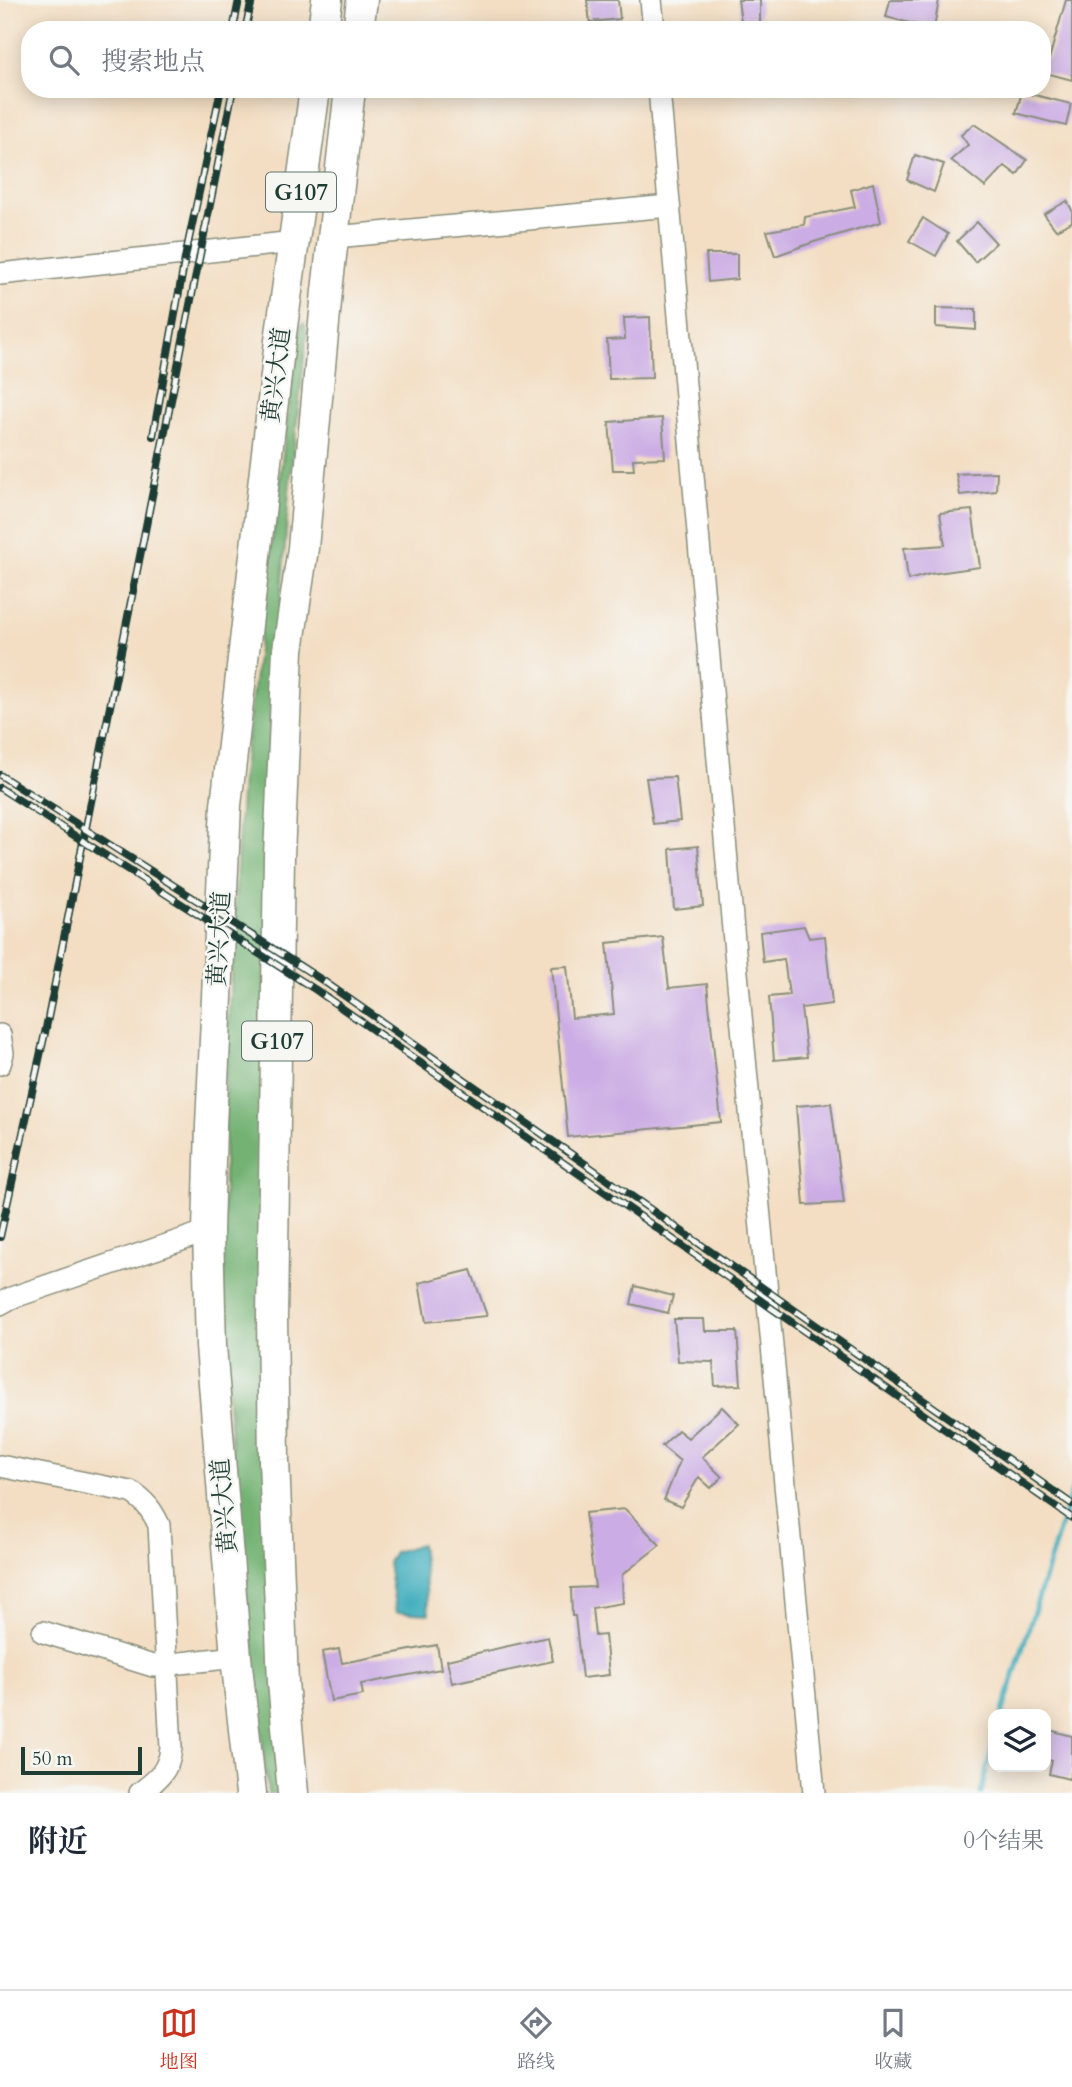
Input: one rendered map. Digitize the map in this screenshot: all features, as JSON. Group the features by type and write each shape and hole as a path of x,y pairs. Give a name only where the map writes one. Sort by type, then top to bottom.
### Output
{"highway":[{"path":"324,21 327,0"},
{"path":"359,21 362,0"},
{"name":"黄兴大道","path":"251,1793 236,1657 211,1346 208,1231 226,805 251,574 314,98"},
{"name":"黄兴大道","path":"293,1793 283,1682 272,1330 279,856 288,650 303,548 327,291 349,98"}],"street":[{"path":"651,0 653,21"},
{"path":"660,98 735,955 814,1793"},
{"path":"335,237 668,206"},
{"path":"0,274 294,242"},
{"path":"0,1035 3,1053 0,1064"},
{"path":"0,1304 208,1231"},
{"path":"0,1466 131,1492 148,1506 159,1525 170,1758 161,1776 140,1793"},
{"path":"43,1632 153,1666 236,1657"}],"green space":[{"path":"304,323 307,332 289,492 281,599 279,1793 268,1793 237,1514 225,1364 225,1084 242,776 292,383 301,325"}],"water":[{"path":"421,1544 429,1614 396,1612 388,1563 394,1552"}],"building":[{"path":"587,0 618,0 620,19 590,21"},
{"path":"738,0 760,0 760,21 741,21"},
{"path":"890,0 939,0 935,21 902,21 886,17"},
{"path":"1066,0 1072,0 1072,80 1051,74 1051,52"},
{"path":"1020,98 1046,98 1071,104 1066,126 1016,113"},
{"path":"974,124 1027,160 1017,175 1005,166 985,187 951,160 968,145 961,135"},
{"path":"915,155 944,164 934,192 907,180"},
{"path":"873,183 881,222 775,256 767,231 804,225 805,217 855,207 851,190"},
{"path":"1067,201 1072,210 1072,222 1056,230 1044,214"},
{"path":"923,218 948,234 936,256 909,241"},
{"path":"977,222 996,243 975,262 957,241"},
{"path":"706,254 737,254 737,279 708,282"},
{"path":"936,308 976,309 976,330 936,327"},
{"path":"650,317 652,378 609,379 607,340 625,339 624,318"},
{"path":"662,418 665,458 633,459 634,470 613,470 609,422"},
{"path":"997,472 996,491 960,495 956,474"},
{"path":"972,510 980,567 908,580 904,548 945,545 940,513"},
{"path":"675,777 680,821 653,824 646,778"},
{"path":"698,846 703,906 674,909 670,849"},
{"path":"804,926 809,938 825,936 832,1004 801,1008 807,1057 774,1060 769,997 789,995 784,959 763,962 760,932"},
{"path":"663,937 669,988 707,984 721,1122 568,1137 551,967 567,966 572,1018 614,1014 607,943"},
{"path":"831,1103 844,1203 804,1205 796,1106"},
{"path":"471,1270 487,1316 426,1322 419,1283"},
{"path":"635,1286 673,1296 668,1313 631,1304"},
{"path":"674,1319 704,1319 705,1331 737,1331 741,1385 715,1386 713,1362 678,1361"},
{"path":"722,1407 739,1424 702,1457 722,1477 711,1488 699,1477 681,1507 664,1500 680,1461 662,1446 678,1430 688,1438"},
{"path":"625,1509 660,1545 622,1575 623,1603 592,1608 595,1636 605,1635 609,1675 582,1678 575,1616 572,1616 571,1588 595,1587 585,1513"},
{"path":"548,1637 553,1661 452,1683 447,1660"},
{"path":"437,1645 441,1669 361,1684 363,1695 331,1701 322,1652 339,1649 342,1663"},
{"path":"1051,1730 1072,1736 1072,1770 1069,1779 1049,1774 1052,1761"}],"waterway":[{"path":"1004,1709 1072,1490"},
{"path":"981,1793 988,1764"}],"railway":[{"path":"235,21 239,0"},
{"path":"247,21 252,0"},
{"path":"153,436 186,253 219,98"},
{"path":"0,1237 45,1033 231,98"},
{"path":"0,775 322,980 1072,1504"},
{"path":"0,788 316,990 1072,1518"}]}
